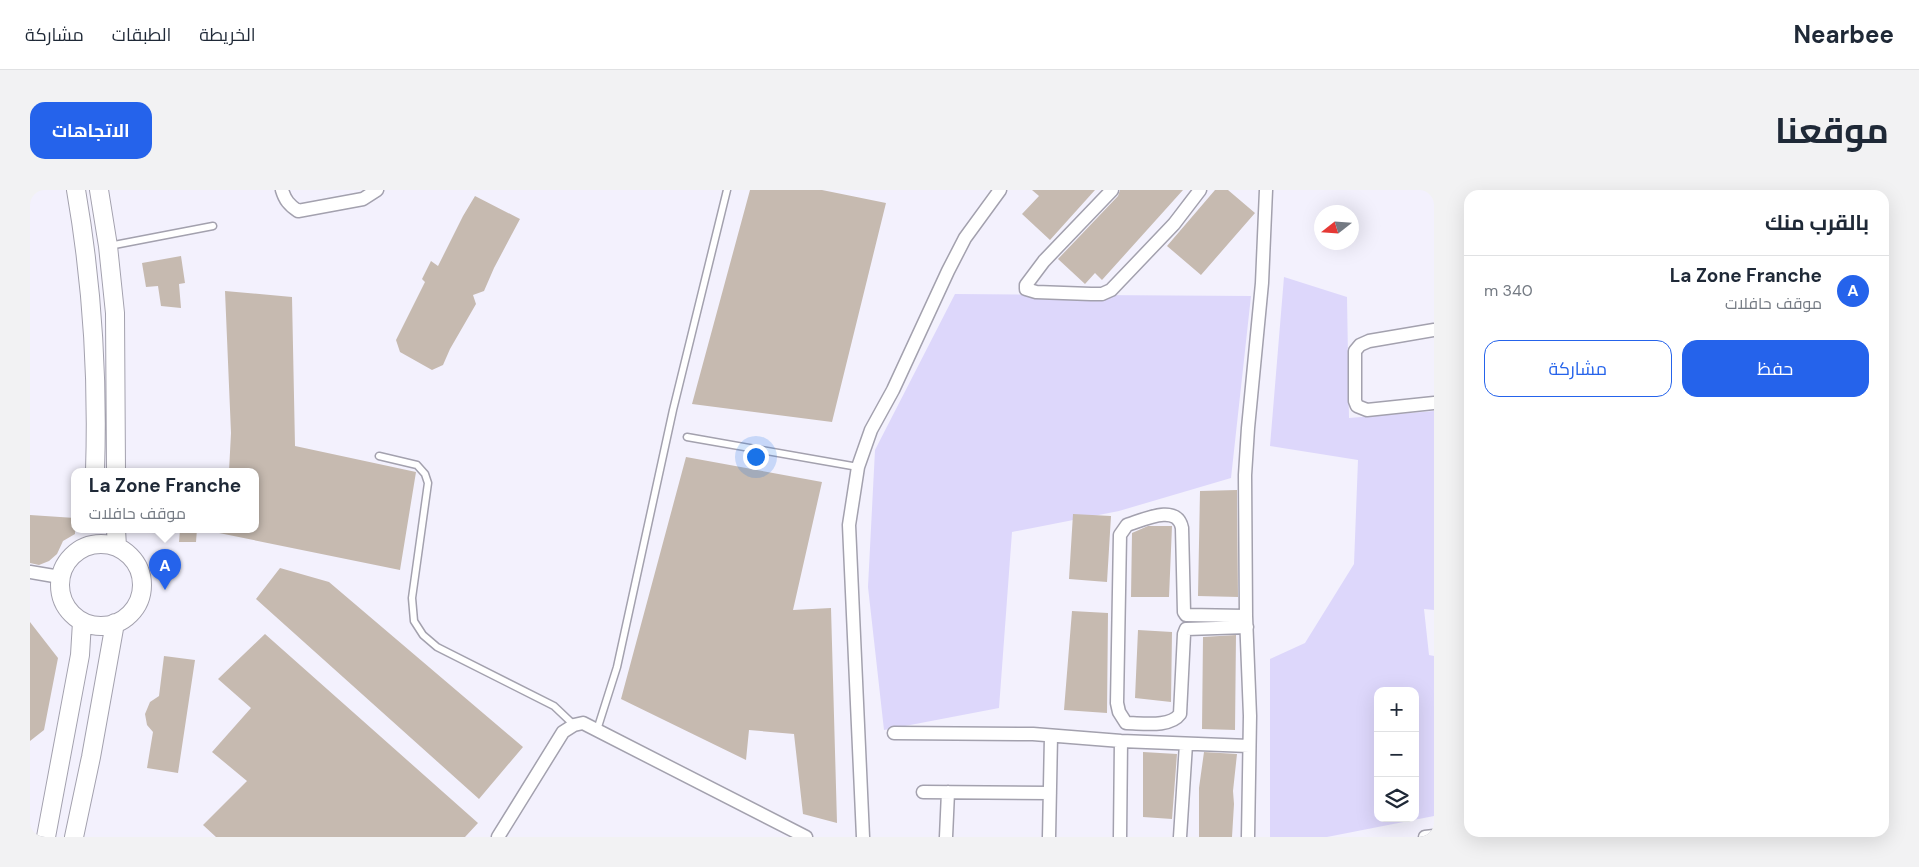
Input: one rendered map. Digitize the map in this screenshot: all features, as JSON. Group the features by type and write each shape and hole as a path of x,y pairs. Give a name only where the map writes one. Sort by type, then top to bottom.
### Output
{"street":[{"path":"76,190 89,282 94,380 95,468"},
{"path":"99,190 108,246 114,312 116,468"},
{"path":"282,190 290,206 298,211 363,199 377,190"},
{"path":"863,837 849,525 858,467 871,430 893,390 948,271 965,238 1000,190"},
{"path":"1112,190 1044,261 1026,285 1026,289 1036,292 1091,294 1102,294 1111,290 1174,224 1194,192"},
{"path":"1248,837 1250,716 1246,622 1245,475 1262,283 1266,190"},
{"path":"1434,330 1369,341 1360,345 1355,351 1355,401 1357,406 1367,410 1434,403"},
{"path":"1164,514 1175,515 1181,521 1182,528 1184,612 1186,615 1246,622 1186,629 1184,634 1180,714 1177,719 1161,723 1126,723 1122,719 1118,703 1120,535 1127,525 1164,514"},
{"path":"116,533 117,546"},
{"path":"91,537 99,543 117,546 126,551 135,562 141,574 142,589 139,602 132,613 121,621 108,626 95,626 82,622 64,604 60,591 60,577 64,564 91,537"},
{"path":"30,572 60,577"},
{"path":"46,837 80,655 82,622"},
{"path":"74,837 91,757 115,623"},
{"path":"498,837 563,732 574,725 583,723 806,837"},
{"path":"894,733 1051,736 1249,746"},
{"path":"1049,837 1051,736"},
{"path":"1120,837 1122,741"},
{"path":"1180,837 1186,744"},
{"path":"923,792 1050,793"},
{"path":"946,837 948,792"},
{"path":"1425,837 1434,836"}],"lane":[{"path":"596,730 617,667 673,410 727,190"},
{"path":"108,246 213,226"},
{"path":"688,437 858,467"},
{"path":"379,456 417,465 428,483 412,598 414,620 423,635 444,651 554,706 574,725"}],"shaded area":[{"path":"1284,277 1347,297 1349,418 1434,411 1434,610 1424,609 1429,655 1434,656 1434,816 1419,819 1419,687 1374,687 1374,822 1403,822 1327,837 1270,837 1270,659 1305,643 1354,564 1358,460 1270,446"},
{"path":"955,294 1251,296 1231,478 1119,511 1012,532 999,708 884,730 868,587 875,450"}],"building":[{"path":"750,190 822,190 886,203 832,422 692,404"},
{"path":"1032,190 1095,190 1050,240 1022,214 1039,196"},
{"path":"1120,190 1183,190 1102,280 1095,273 1085,284 1058,259 1118,196"},
{"path":"1215,190 1228,190 1255,213 1201,275 1167,246"},
{"path":"475,196 520,219 484,291 473,295 476,304 443,365 432,370 400,352 396,340 425,282 422,279 431,261 438,266"},
{"path":"181,256 185,283 179,284 181,308 161,306 158,286 146,287 142,263"},
{"path":"225,291 292,297 295,446 416,472 400,570 219,533 259,533 259,468 229,468 231,433"},
{"path":"686,457 822,482 793,610 831,608 837,823 803,814 794,734 749,730 746,760 621,699"},
{"path":"1237,490 1238,597 1198,596 1200,491"},
{"path":"1073,514 1111,516 1107,582 1069,579"},
{"path":"30,515 71,518 71,533 75,534 63,541 57,554 49,561 39,565 30,563"},
{"path":"1148,526 1172,526 1169,597 1131,597 1132,533"},
{"path":"180,533 197,533 196,542 179,542"},
{"path":"280,568 329,582 523,747 479,799 256,599"},
{"path":"1072,611 1108,613 1107,713 1064,710"},
{"path":"30,622 58,658 44,730 30,741"},
{"path":"1138,630 1172,632 1171,702 1135,698"},
{"path":"265,634 478,823 465,837 216,837 203,825 247,781 212,752 251,708 218,679"},
{"path":"1236,635 1235,730 1202,729 1203,637"},
{"path":"164,656 195,660 178,773 147,768 153,732 147,725 145,714 150,702 159,696"},
{"path":"1143,752 1177,754 1172,819 1143,817"},
{"path":"1204,752 1237,754 1233,791 1232,837 1199,837 1199,788"}],"place":[{"name":"La Zone Franche","path":"165,590"}]}
